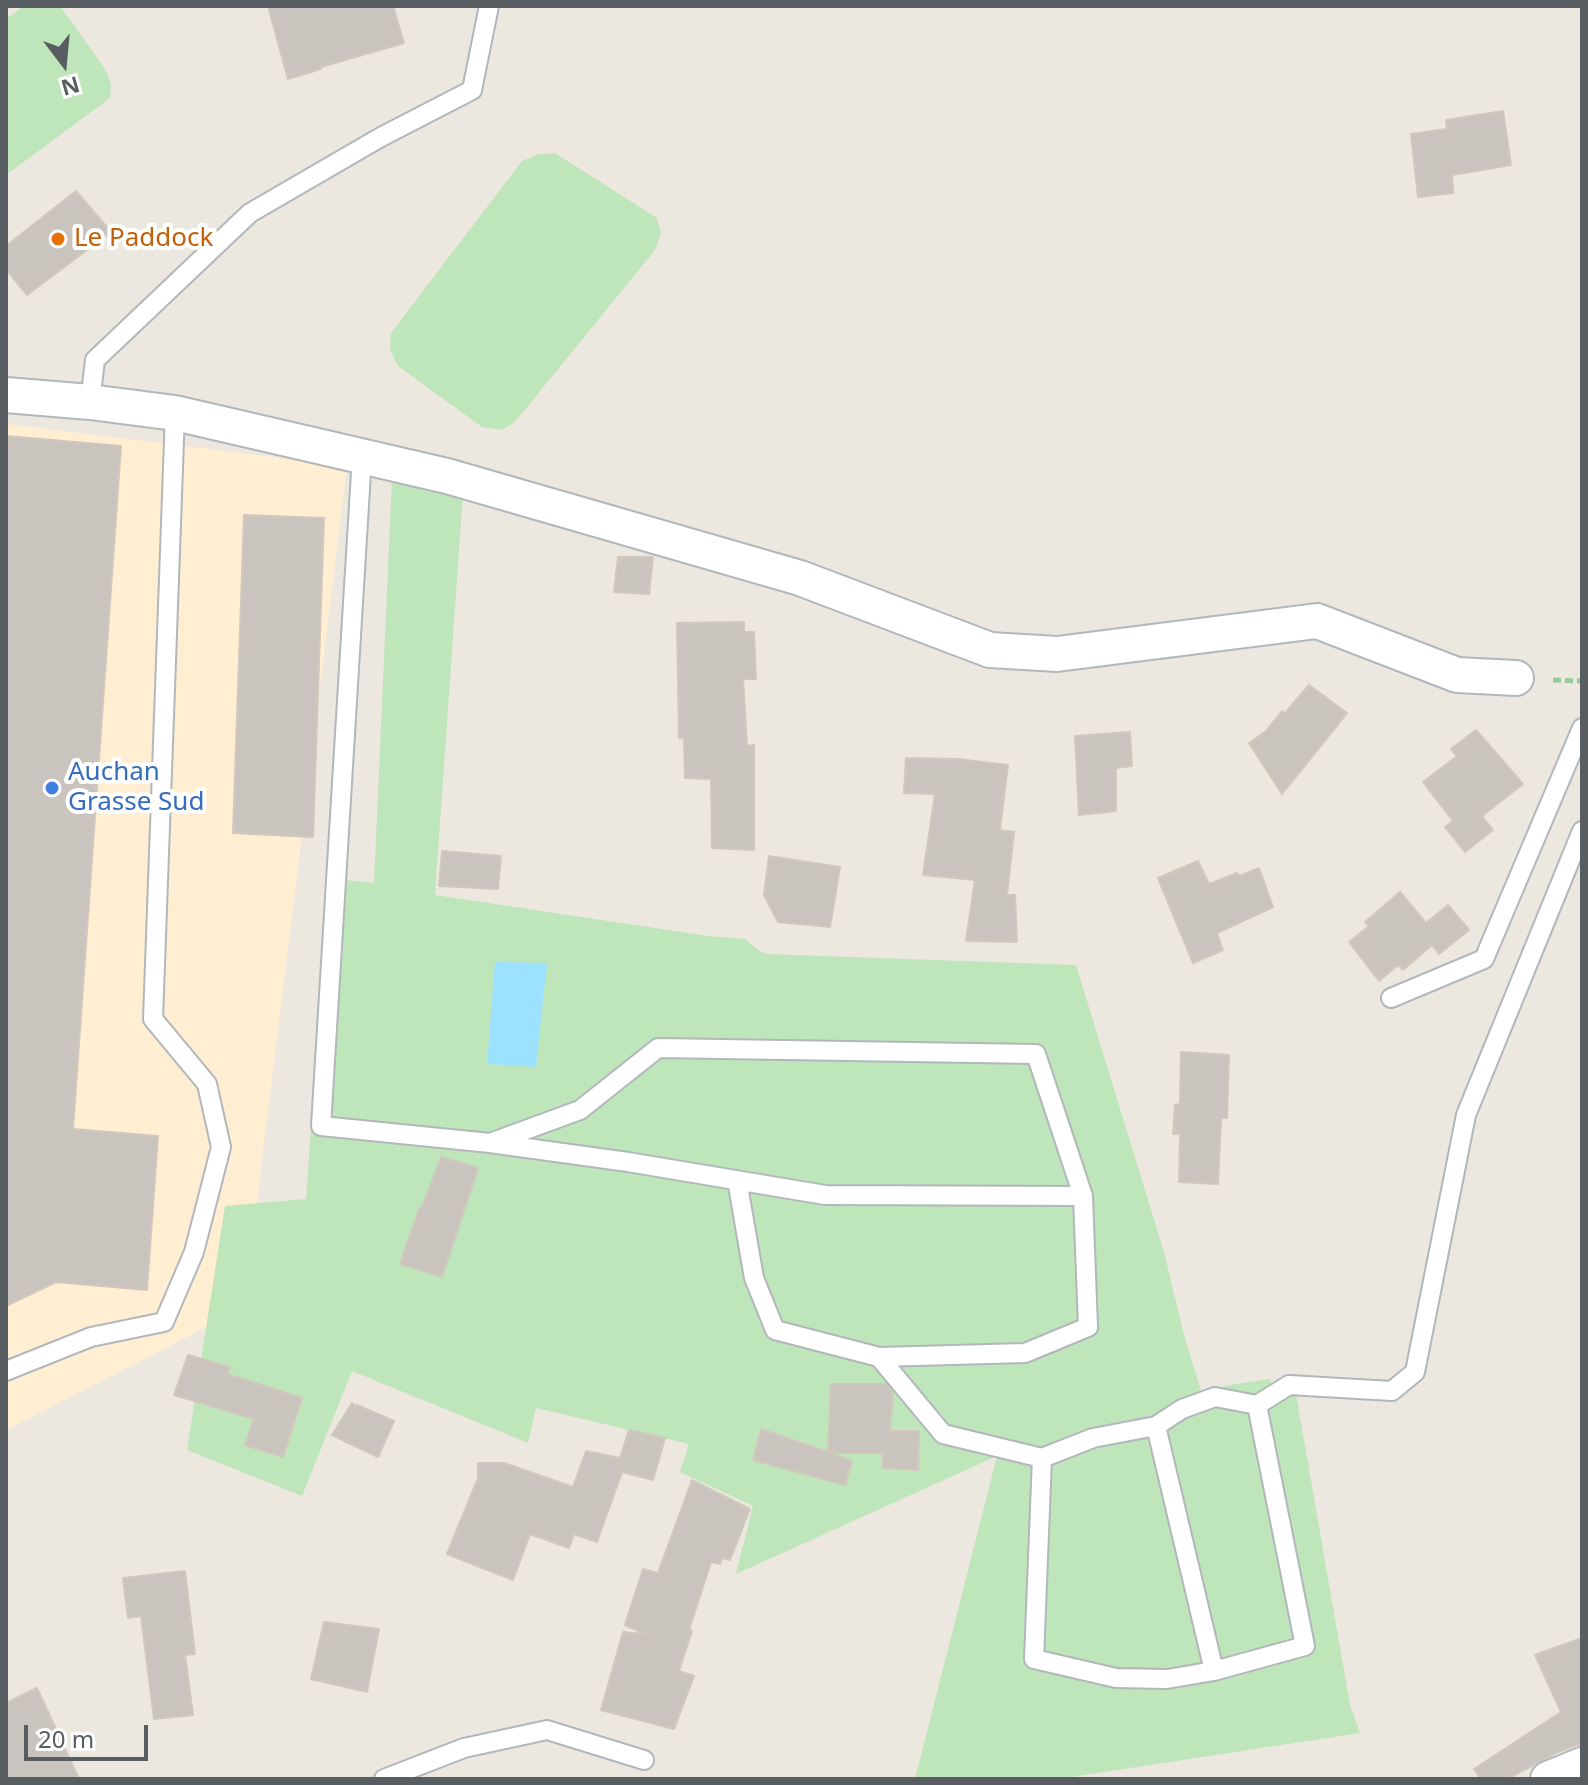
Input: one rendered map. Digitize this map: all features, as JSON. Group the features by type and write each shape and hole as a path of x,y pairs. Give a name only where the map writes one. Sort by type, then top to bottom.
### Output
{"street":[{"path":"6,395 175,413 447,476 800,578 990,650 1057,654 1317,621 1457,675 1516,678"},
{"path":"1548,1779 1582,1765"}],"lane":[{"path":"90,402 95,360 250,213 381,137 472,90 489,6"},
{"path":"6,1371 91,1337 164,1322 194,1252 221,1147 207,1084 153,1019 175,413"},
{"path":"362,456 321,1126 490,1143 825,1195 1083,1196"},
{"path":"1391,998 1484,959 1582,728"},
{"path":"879,1357 943,1434 1042,1458 1093,1438 1156,1426 1182,1409 1215,1397 1257,1405 1289,1385 1392,1391 1415,1372 1466,1115 1582,831"},
{"path":"490,1143 580,1110 658,1048 1036,1054 1083,1196 1088,1327 1025,1353 879,1357 775,1330 754,1278 737,1180"},
{"path":"1042,1458 1034,1659 1116,1678 1167,1679 1214,1671 1305,1646 1257,1405"},
{"path":"1156,1426 1214,1671"},
{"path":"384,1779 464,1748 547,1730 644,1760"}],"shaded area":[{"path":"6,424 347,466 244,1308 6,1430"}],"green space":[{"path":"24,6 60,6 105,69 111,84 110,98 6,175 6,19"},
{"path":"555,153 657,218 661,233 655,250 515,422 502,430 482,427 398,366 390,349 391,333 522,161 539,154"},
{"path":"392,478 463,493 435,895 745,939 767,954 1076,965 1164,1252 1201,1391 1271,1379 1271,1393 1296,1394 1350,1705 1360,1733 1058,1779 915,1779 997,1456 736,1574 753,1506 680,1472 689,1444 536,1408 528,1443 352,1371 302,1496 187,1450 225,1206 306,1199 329,878 374,883"}],"water":[{"path":"495,962 547,963 536,1067 487,1064"}],"building":[{"path":"268,6 393,6 404,43 288,79"},
{"path":"1503,111 1511,165 1452,175 1453,193 1418,197 1411,134 1447,129 1446,120"},
{"name":"Le Paddock","path":"76,191 111,232 27,295 6,269 6,246"},
{"name":"Auchan Grasse Sud","path":"6,436 121,446 73,1129 158,1136 147,1290 56,1282 6,1306"},
{"path":"244,515 324,518 313,837 233,833"},
{"path":"618,557 653,557 649,594 614,592"},
{"path":"744,622 744,632 754,632 756,679 743,679 747,746 754,745 754,850 712,848 711,779 685,778 684,738 679,738 677,623"},
{"path":"1309,685 1347,713 1282,794 1249,743 1266,731 1282,711 1285,713"},
{"path":"1476,730 1523,784 1482,816 1493,830 1465,852 1445,827 1453,821 1423,782 1457,756 1451,749"},
{"path":"1130,732 1132,766 1116,768 1116,811 1079,815 1075,736"},
{"path":"906,758 957,759 1008,765 1000,830 1014,832 1007,895 1015,895 1017,942 966,941 975,880 923,875 935,794 904,793"},
{"path":"442,851 501,856 498,889 439,886"},
{"path":"769,856 840,867 830,927 778,922 764,895"},
{"path":"1198,861 1209,884 1259,868 1273,907 1217,933 1223,950 1193,963 1158,878"},
{"path":"1400,892 1426,923 1448,905 1469,930 1439,954 1432,945 1403,970 1398,965 1379,981 1349,942 1369,926 1365,922"},
{"path":"1181,1052 1229,1055 1227,1118 1221,1118 1218,1184 1179,1182 1180,1134 1173,1134 1175,1105 1180,1104"},
{"path":"441,1157 478,1168 442,1277 400,1264"},
{"path":"188,1355 230,1367 227,1374 302,1398 283,1457 245,1445 254,1419 174,1395"},
{"path":"831,1384 886,1384 893,1393 890,1431 919,1431 918,1470 883,1468 883,1453 829,1453 852,1461 845,1485 753,1460 761,1429 828,1452"},
{"path":"352,1403 394,1421 378,1457 332,1435"},
{"path":"629,1430 665,1438 653,1480 622,1472 597,1542 574,1534 569,1548 530,1534 513,1580 447,1554 478,1478 478,1463 504,1463 573,1487 586,1451 620,1458"},
{"path":"692,1480 750,1509 730,1560 722,1558 720,1564 711,1562 679,1671 694,1676 674,1729 601,1710 623,1632 645,1634 625,1625 643,1569 658,1573"},
{"path":"185,1571 195,1654 185,1655 193,1715 154,1719 141,1616 128,1618 123,1578"},
{"path":"324,1622 379,1629 367,1692 311,1679"},
{"path":"1582,1638 1582,1745 1556,1753 1507,1779 1481,1779 1474,1769 1561,1712 1535,1655"},
{"path":"37,1688 79,1779 6,1779 6,1703"}],"place":[{"name":"Le Paddock","path":"58,239"},
{"name":"Auchan Grasse Sud","path":"52,788"}]}
